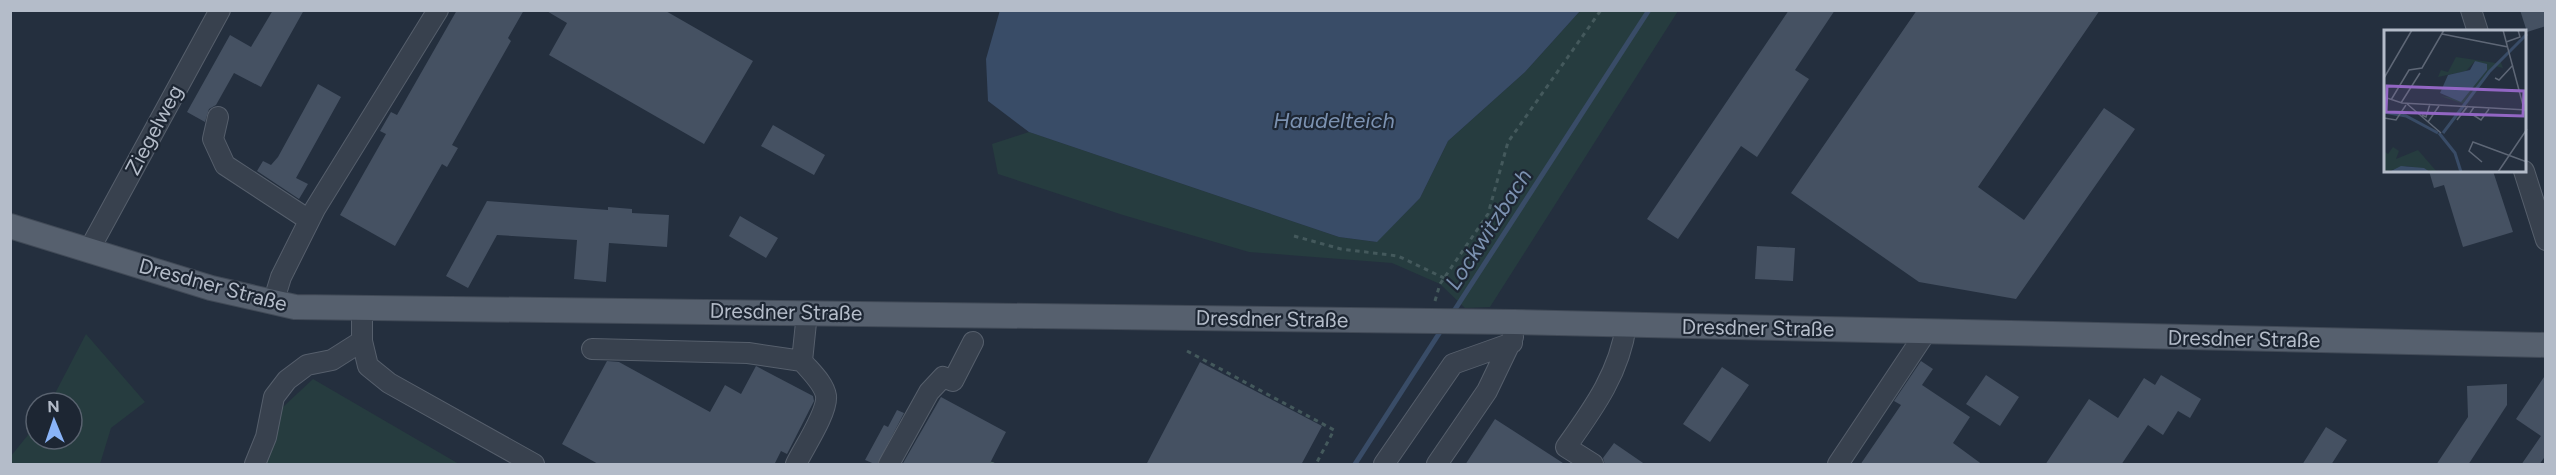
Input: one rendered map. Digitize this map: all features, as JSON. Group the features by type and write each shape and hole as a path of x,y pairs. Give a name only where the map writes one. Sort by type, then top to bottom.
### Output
{"main road":[{"name":"Dresdner Straße","path":"10,226 211,288 295,308 1461,321 1513,332 1626,325 2546,345"}],"street":[{"name":"Ziegelweg","path":"89,250 220,10"},
{"path":"273,303 281,277 309,219 438,10"},
{"path":"2471,10 2477,30"},
{"path":"218,117 213,139 225,165 309,219"},
{"path":"2524,172 2546,240"},
{"path":"362,309 362,340 368,366 389,383 478,439 534,465"},
{"path":"801,361 807,314"},
{"path":"1593,465 1566,447 1595,406 1620,358 1626,325"},
{"path":"1384,465 1454,364 1513,332"},
{"path":"1437,465 1487,391 1513,332"},
{"path":"1838,465 1926,332"},
{"path":"255,465 266,438 274,397 287,380 307,364 332,360 362,340"},
{"path":"889,465 929,392 944,377 954,381 973,342"},
{"path":"592,349 748,353 801,361 822,385 826,395 825,407 796,465"}],"path":[{"path":"1422,322 1433,310 1440,284 1488,214 1508,142 1601,10"},
{"path":"1294,236 1341,249 1398,256 1444,278"},
{"path":"1187,351 1334,430 1316,465"}],"green space":[{"path":"1580,11 1678,11 1490,307 1465,308 1440,284 1392,263 1249,252 1123,215 998,174 992,144 1029,132 1339,237 1376,242 1420,198 1448,141 1525,72"},
{"path":"86,334 145,402 111,428 100,464 11,464 11,456 24,440 24,451 84,451 84,391 56,391"},
{"path":"313,379 459,464 255,464 268,421"}],"water":[{"name":"Haudelteich","path":"1000,10 1580,11 1525,72 1448,141 1420,198 1377,242 1339,237 1029,132 988,101 986,59"}],"building":[{"path":"273,10 304,10 261,87 234,73 216,105 209,109 205,122 187,112 230,35 251,47"},
{"path":"457,10 524,10 508,38 511,41 452,145 458,148 447,167 442,164 395,246 340,215 386,134 380,131 391,112 397,115"},
{"path":"545,10 664,10 753,61 704,144 549,55 567,23"},
{"path":"1789,10 1835,10 1795,70 1809,79 1757,157 1741,146 1678,239 1647,219"},
{"path":"1917,10 2100,10 1978,187 2024,220 2104,108 2135,129 2016,299 1919,282 1791,193"},
{"path":"2520,10 2546,10 2546,26 2527,32"},
{"path":"318,84 341,97 296,178 308,184 299,199 257,171 263,161 271,165 278,157"},
{"path":"773,125 825,155 814,175 761,146"},
{"path":"2429,172 2493,172 2513,232 2463,247 2444,185 2434,188"},
{"path":"487,201 608,210 608,207 632,209 632,213 669,215 667,247 609,243 606,282 574,279 577,240 497,235 468,288 446,276"},
{"path":"740,216 778,238 766,258 729,236"},
{"path":"1757,246 1795,248 1793,281 1755,279"},
{"path":"607,361 619,362 710,412 725,385 741,394 756,366 813,396 814,401 787,454 781,451 774,465 600,465 562,444"},
{"path":"1921,361 1933,369 1922,385 1970,417 1953,443 1983,465 1860,465 1901,405 1894,401"},
{"path":"1200,362 1322,426 1301,465 1146,465"},
{"path":"1722,367 1749,385 1710,442 1683,424"},
{"path":"2546,374 2546,455 2539,465 2521,465 2541,436 2516,419"},
{"path":"1986,375 2019,397 2000,426 1966,404"},
{"path":"2161,375 2201,399 2190,418 2178,411 2163,435 2148,425 2121,465 2045,465 2089,399 2118,418 2144,378 2155,385"},
{"path":"2507,384 2507,405 2468,465 2436,465 2468,417 2467,386"},
{"path":"941,397 1006,432 989,465 902,465"},
{"path":"897,410 904,413 877,465 865,460 884,425 888,427"},
{"path":"1495,419 1566,465 1465,465"},
{"path":"2326,427 2347,440 2331,465 2302,465"},
{"path":"1614,443 1646,465 1605,465 1603,458"}],"waterway":[{"name":"Lockwitzbach","path":"1452,314 1649,10"},
{"name":"Lockwitzbach","path":"1355,464 1442,329"}]}
